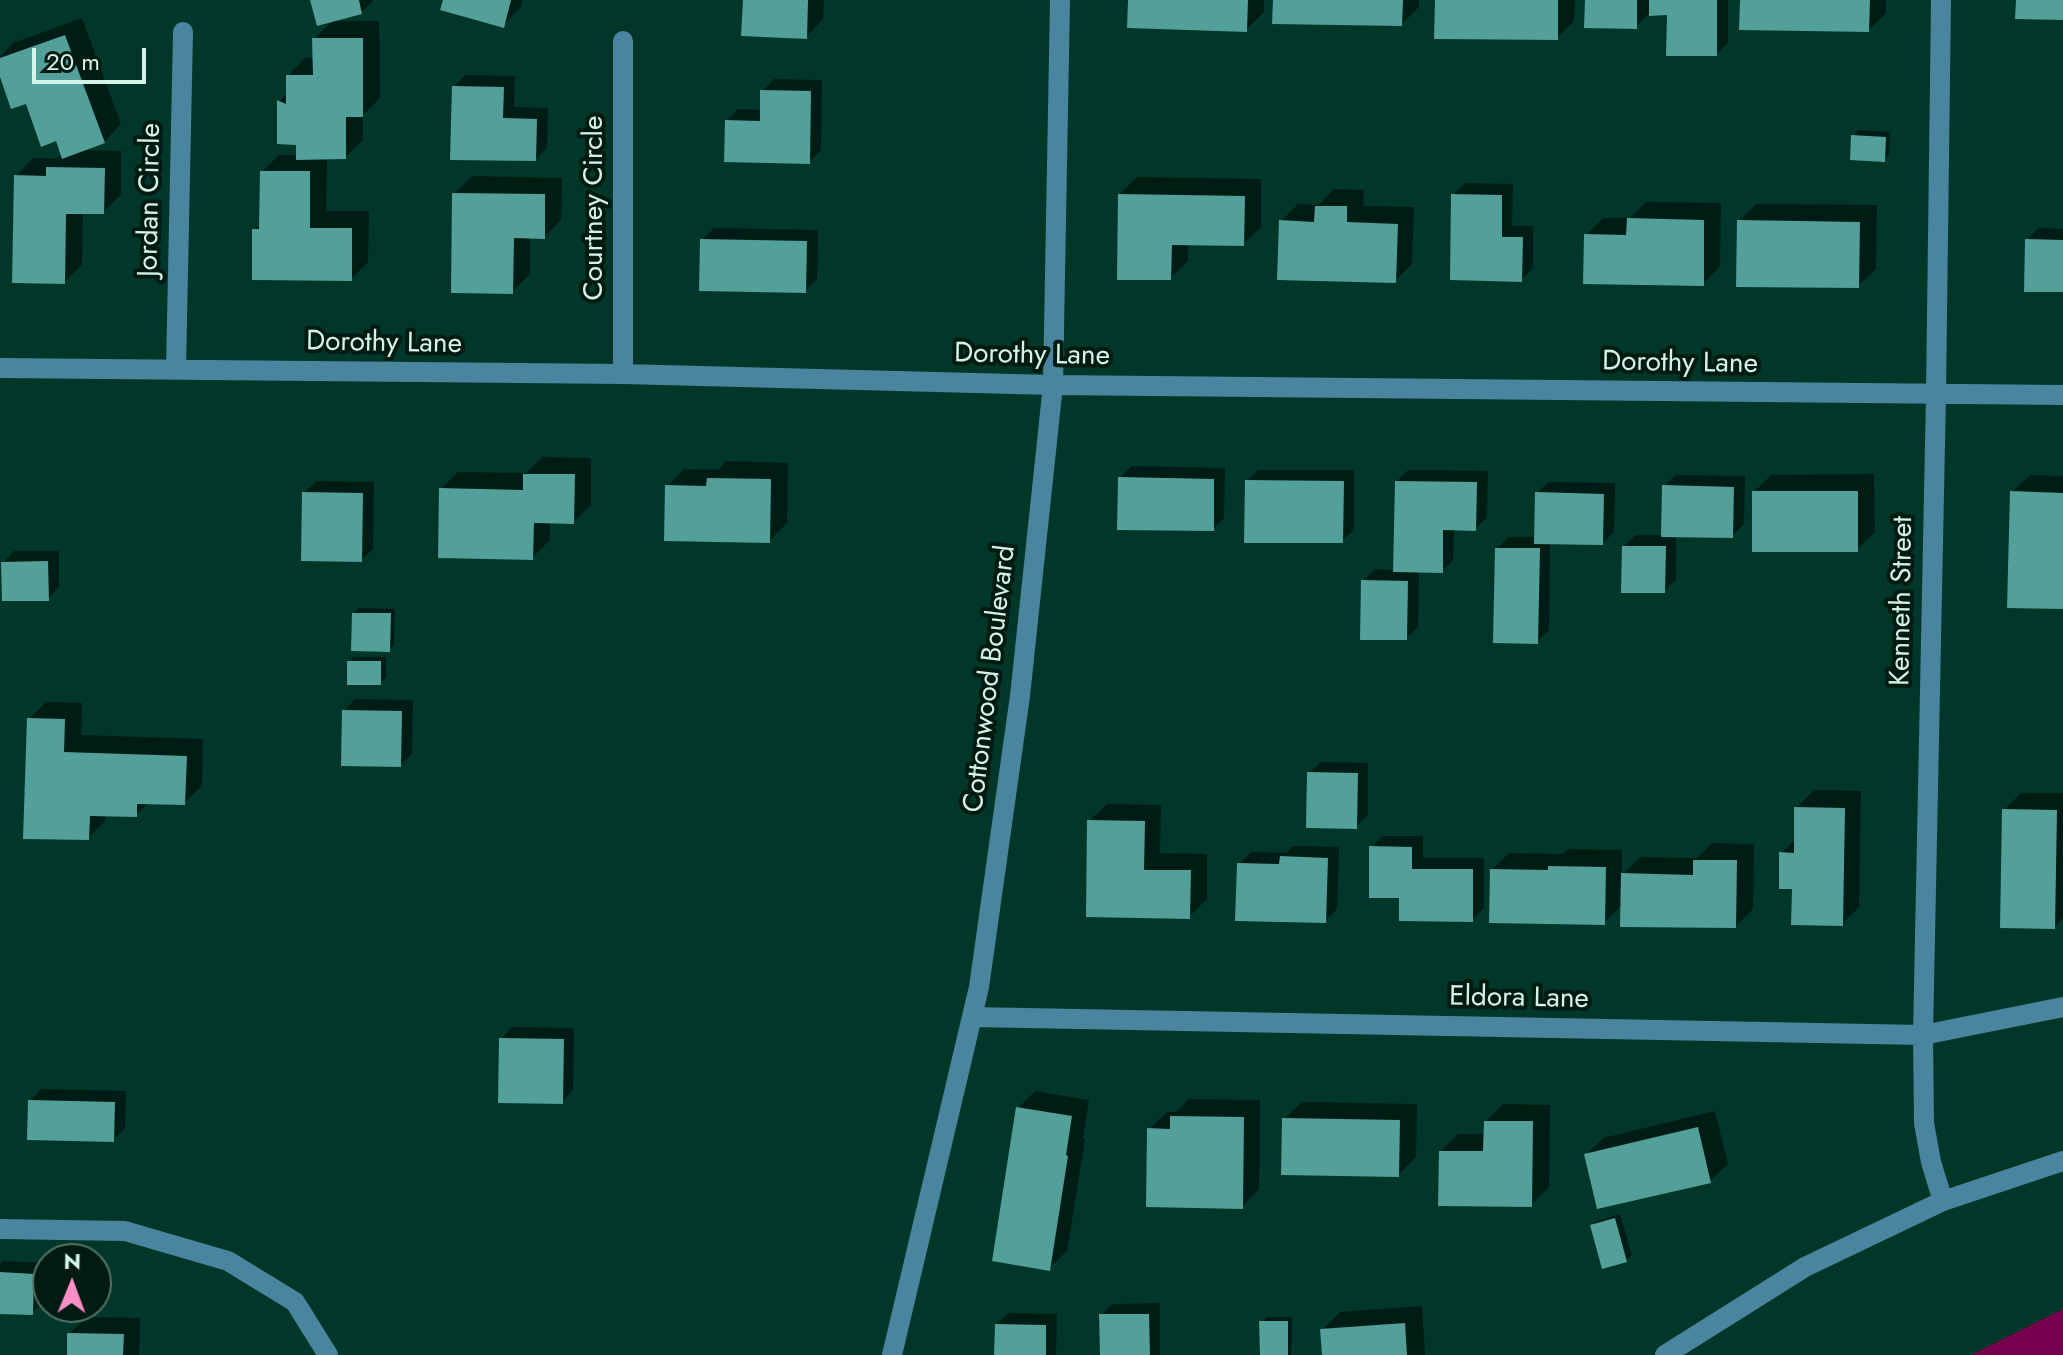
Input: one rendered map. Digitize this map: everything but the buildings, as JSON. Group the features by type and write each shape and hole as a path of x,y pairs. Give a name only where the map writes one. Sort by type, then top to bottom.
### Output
{"street":[{"name":"Cottonwood Boulevard","path":"892,1355 979,987 1020,696 1053,385 1060,0"},
{"name":"Kenneth Street","path":"1941,0 1923,1035 1924,1123 1931,1162 1943,1201"},
{"name":"Jordan Circle","path":"176,369 183,32"},
{"name":"Courtney Circle","path":"623,41 623,374"},
{"name":"Dorothy Lane","path":"0,368 623,374 1053,385 2063,395"},
{"name":"Eldora Lane","path":"972,1017 1923,1035 2063,1007"},
{"path":"1665,1355 1805,1267 1943,1201 2063,1161"},
{"path":"0,1229 125,1231 228,1261 295,1302 328,1355"}],"shaded area":[{"path":"2063,1309 2063,1355 1971,1355"}]}
